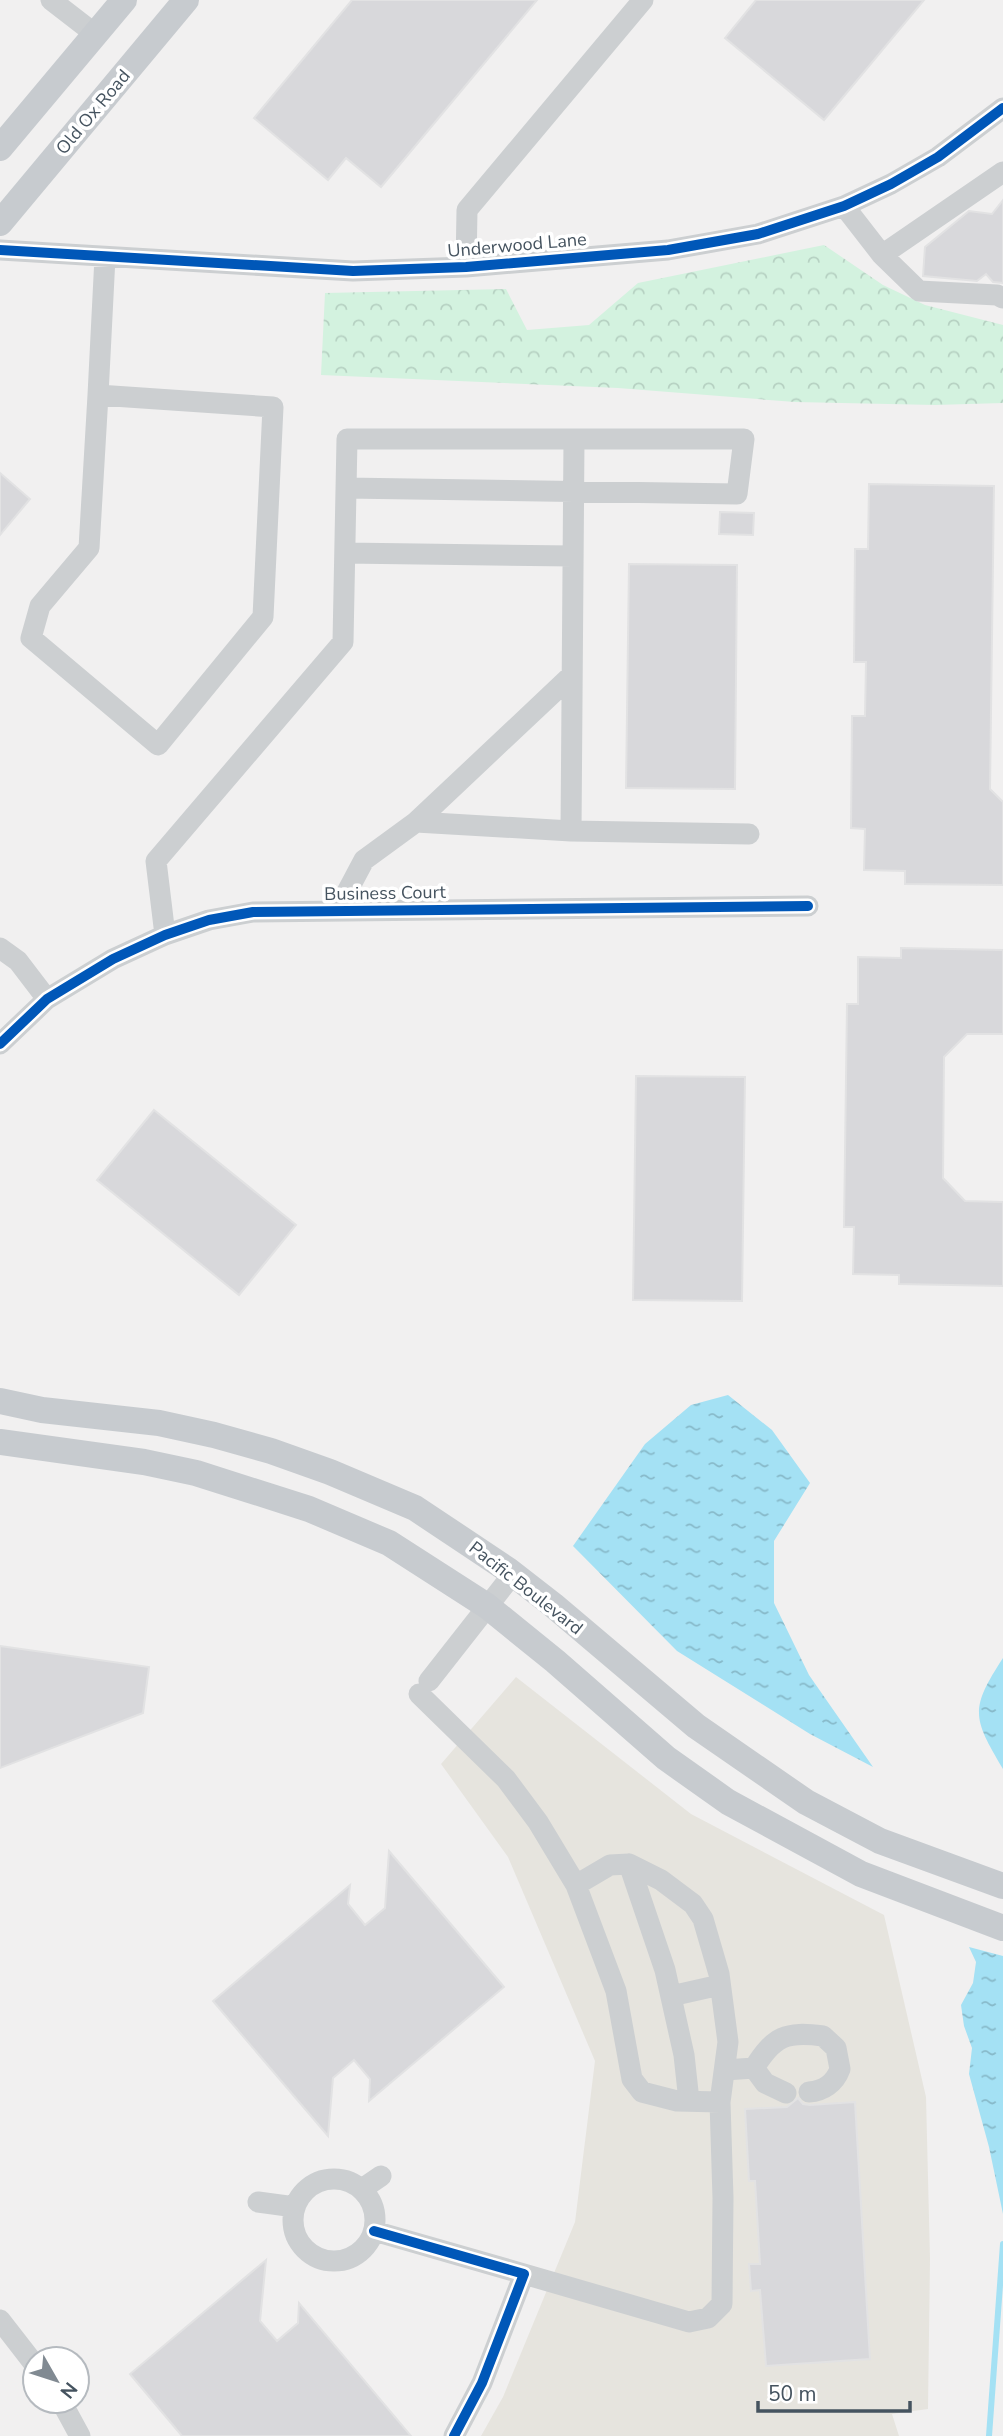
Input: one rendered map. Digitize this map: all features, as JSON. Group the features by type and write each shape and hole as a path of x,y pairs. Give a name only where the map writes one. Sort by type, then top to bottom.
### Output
{"main road":[{"path":"0,148 124,0"},
{"name":"Old Ox Road","path":"0,223 186,0"},
{"name":"Pacific Boulevard","path":"0,1401 42,1410 159,1423 214,1435 330,1472 415,1508 513,1574 695,1726 806,1802 880,1841 992,1883"},
{"path":"0,1442 144,1462 196,1473 309,1509 389,1543 487,1606 666,1758 728,1802 861,1874 1003,1928"}],"street":[{"path":"51,0 95,34"},
{"path":"467,267 467,210 643,0"},
{"name":"Underwood Lane","path":"0,250 353,271 467,267 668,250 758,234 845,206 938,157 1003,107"},
{"path":"882,255 1003,172"},
{"path":"845,206 882,255 919,291 997,295 1003,298"},
{"path":"98,396 273,407 263,617 158,745 32,638 40,606 89,548 105,257"},
{"path":"165,935 156,861 343,642 345,553 346,488 347,439 744,439 737,495 346,488"},
{"path":"571,831 574,440"},
{"path":"345,553 573,556"},
{"path":"337,911 364,860 416,822 572,675"},
{"path":"416,822 571,831 749,834"},
{"name":"Business Court","path":"0,1044 47,999 113,959 165,935 209,920 253,912 808,906"},
{"path":"0,948 18,961 47,999"},
{"path":"513,1574 424,1687 506,1779 538,1822 576,1885 616,1991 632,2079 642,2092 677,2101 720,2102"},
{"path":"374,2231 689,2322 708,2318 722,2304 720,2102 728,2042 720,1985 703,1919 693,1904 661,1880 629,1864 610,1865 576,1885"},
{"path":"629,1864 665,1970 684,2055 689,2101"},
{"path":"671,1996 720,1985"},
{"path":"754,2068 766,2048 782,2036 824,2036 836,2048 840,2069 831,2084 818,2091 809,2092"},
{"path":"725,2070 754,2068"},
{"path":"754,2068 765,2083 786,2093"},
{"path":"362,2189 381,2176"},
{"path":"329,2178 343,2178 356,2183 362,2189 369,2196 376,2213 369,2245 355,2256 337,2262 323,2260 307,2252 297,2238 293,2224 295,2207 301,2194 313,2183 329,2178"},
{"path":"258,2202 295,2207"},
{"path":"454,2436 482,2383 524,2274"},
{"path":"0,2320 21,2347"},
{"path":"69,2415 80,2436"}],"shaded area":[{"path":"516,1677 691,1814 884,1915 926,2097 930,2259 928,2409 892,2414 899,2436 481,2436 503,2397 575,2222 595,2061 508,1857 441,1764"}],"green space":[{"path":"824,245 883,285 925,305 1003,325 1003,403 935,405 795,402 618,388 321,375 325,293 506,289 527,330 589,325 638,283"}],"water":[{"path":"728,1395 772,1430 810,1483 774,1541 774,1603 809,1675 873,1767 810,1734 677,1651 573,1546 645,1444 691,1405"},
{"path":"1003,1658 1003,1769 986,1737 979,1714 984,1690"},
{"path":"969,1947 1003,1956 1003,2214 989,2147 969,2074 972,2048 964,2026 961,2005 973,1983 976,1962"}],"building":[{"path":"352,0 537,0 381,187 346,158 328,180 254,118"},
{"path":"756,0 924,0 824,120 725,38"},
{"path":"1003,200 1003,283 993,282 986,274 977,281 923,276 925,247 969,211 992,214"},
{"path":"0,473 30,499 0,535"},
{"path":"869,484 994,486 990,789 1003,802 1003,885 905,884 905,871 864,870 865,829 851,828 852,716 865,716 866,662 854,662 855,549 868,549"},
{"path":"720,512 754,513 753,535 719,534"},
{"path":"629,564 737,565 735,789 626,788"},
{"path":"901,948 1003,950 1003,1034 967,1034 944,1057 943,1178 965,1201 1003,1202 1003,1286 899,1284 899,1275 853,1274 854,1227 844,1227 847,1004 858,1004 858,957 901,958"},
{"path":"636,1076 745,1077 742,1301 633,1300"},
{"path":"154,1110 296,1225 239,1295 97,1180"},
{"path":"0,1646 149,1667 143,1713 0,1768"},
{"path":"389,1851 504,1987 369,2101 370,2079 354,2060 333,2078 328,2136 213,2001 350,1885 348,1904 365,1925 385,1908"},
{"path":"798,2098 803,2104 810,2105 855,2102 870,2359 766,2366 760,2290 751,2291 749,2264 760,2264 755,2181 749,2181 745,2109 787,2107"},
{"path":"266,2260 260,2321 277,2341 298,2323 299,2303 411,2436 182,2436 130,2374"}],"waterway":[{"path":"989,2436 1003,2244"}],"cycle path":[{"path":"0,250 353,271 466,267 668,250 758,234 844,206 891,184 938,157 1003,108"},
{"path":"0,1044 47,999 113,959 165,935 209,920 253,912 808,906"},
{"path":"374,2231 524,2274 482,2383 454,2436"}]}
